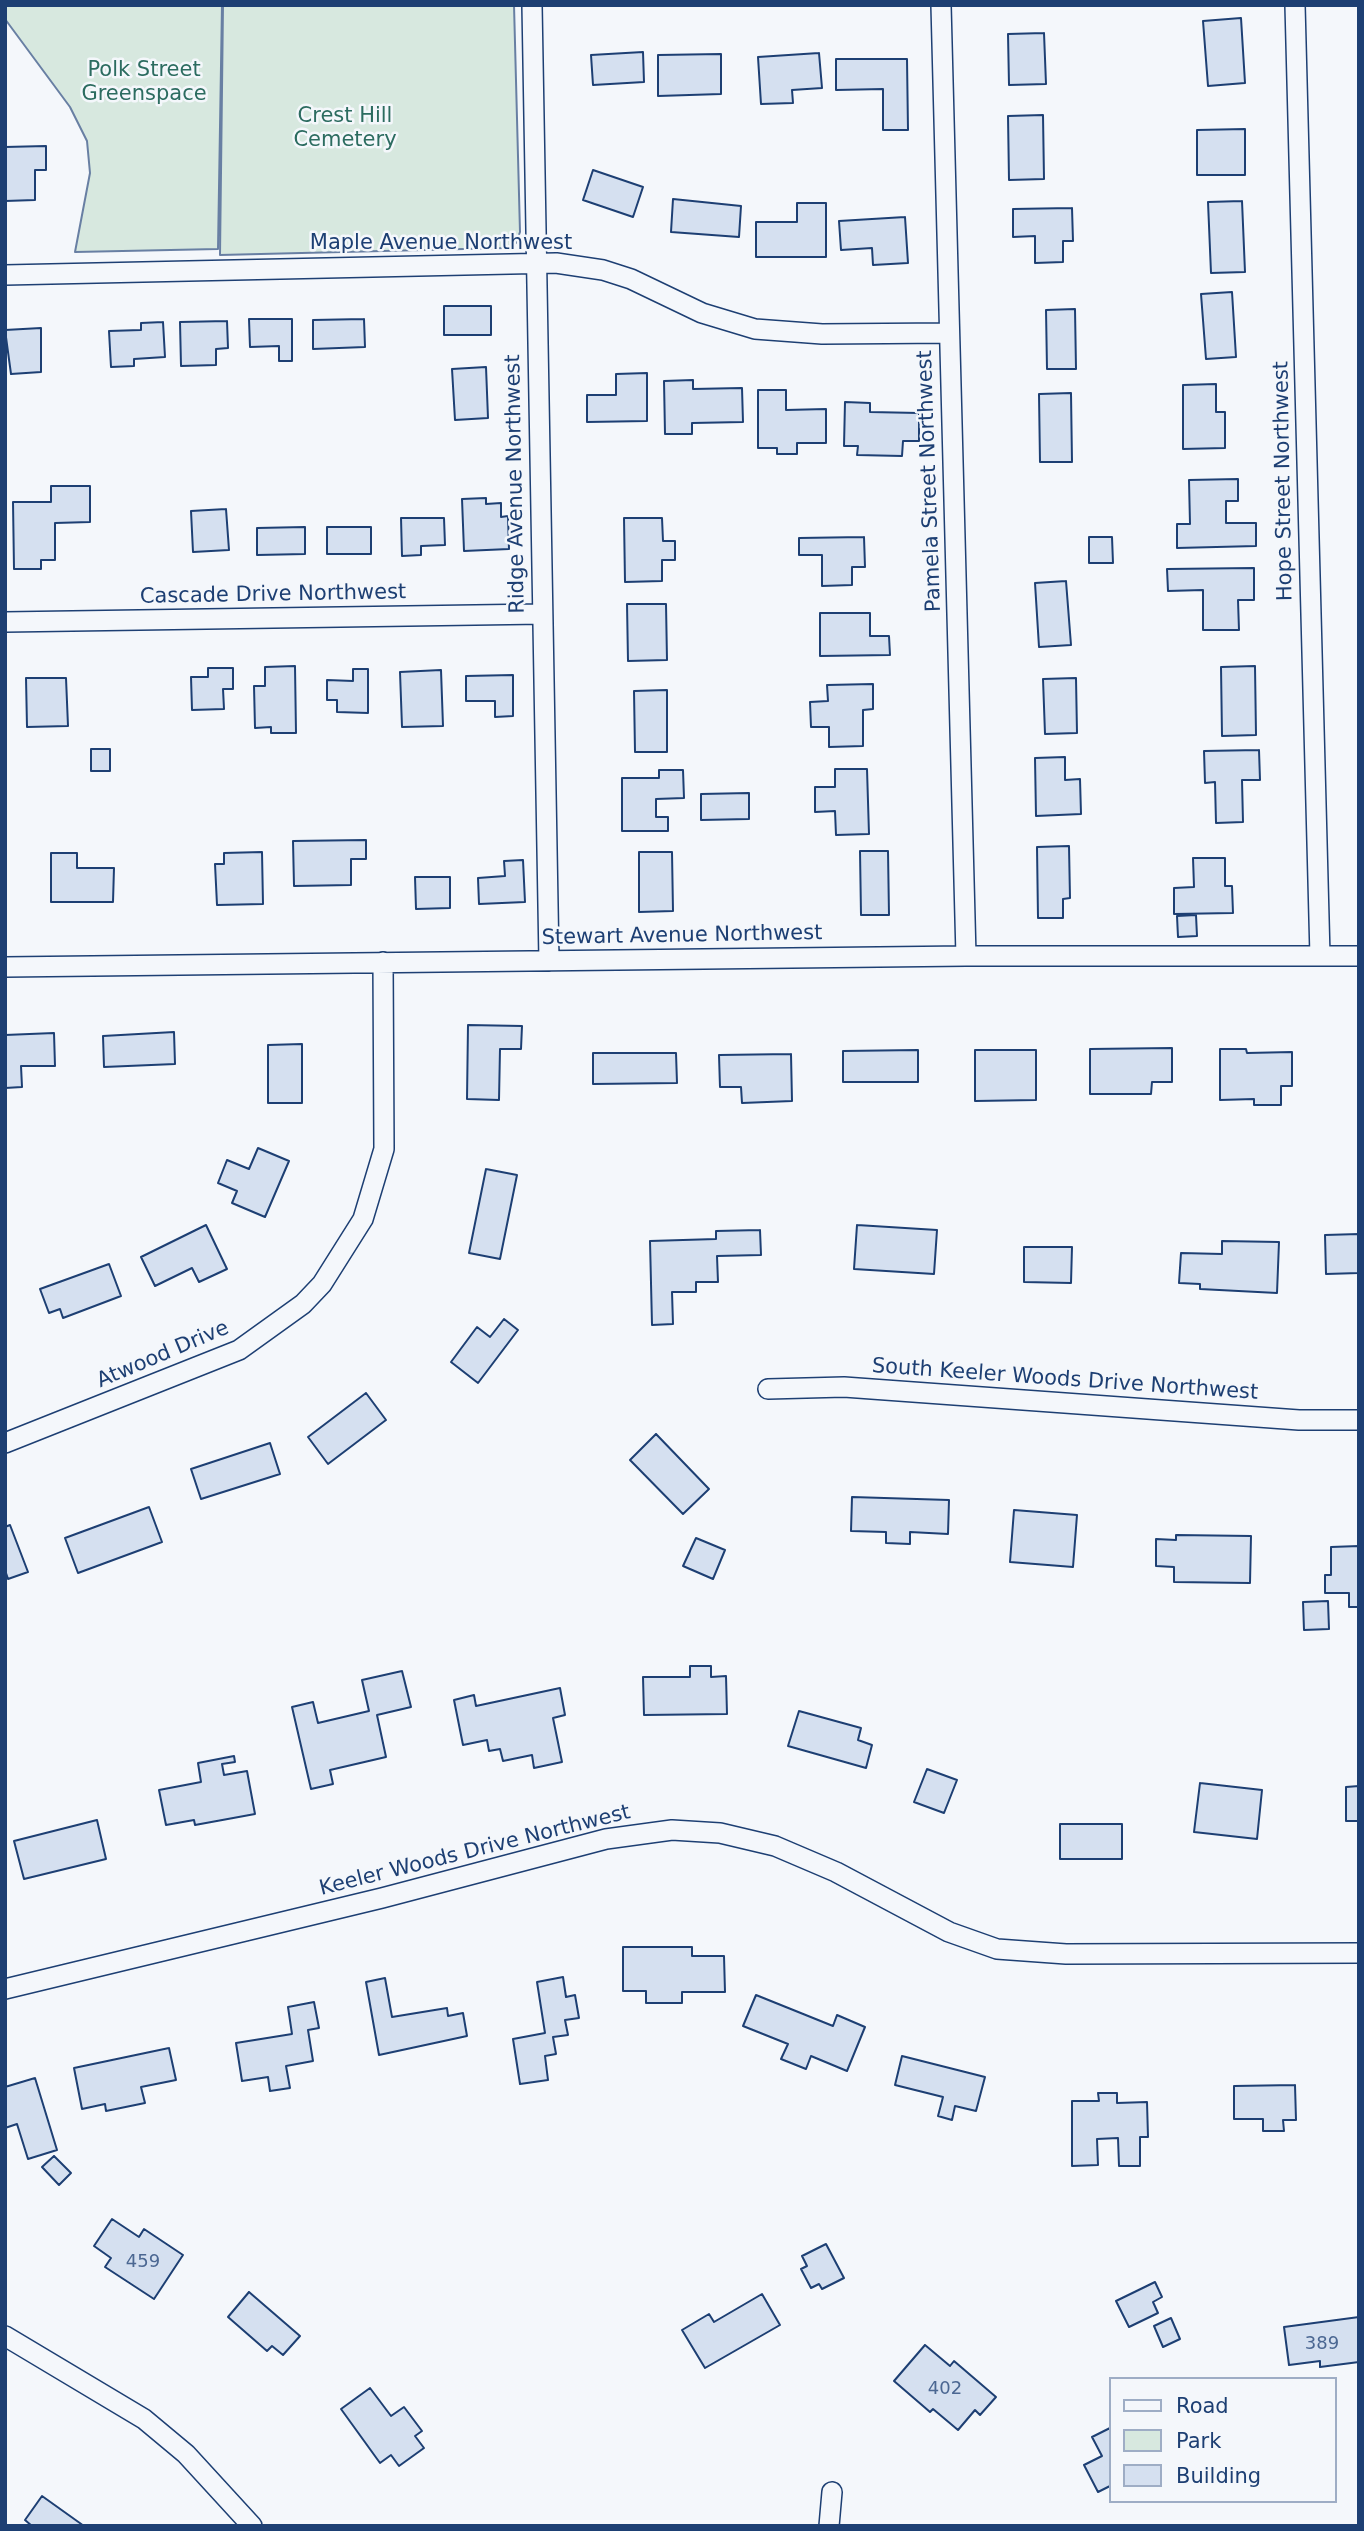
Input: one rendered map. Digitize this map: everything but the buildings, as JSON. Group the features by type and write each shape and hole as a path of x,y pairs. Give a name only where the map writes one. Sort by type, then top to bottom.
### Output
{"street":[{"name":"Ridge Avenue Northwest","path":"532,5 534,262 549,961"},
{"name":"Pamela Street Northwest","path":"941,5 966,956"},
{"name":"Hope Street Northwest","path":"1295,5 1320,956"},
{"name":"Maple Avenue Northwest","path":"5,275 534,262 603,270 631,279 702,313 755,329 822,334 948,333"},
{"name":"Cascade Drive Northwest","path":"5,622 542,614"},
{"name":"Stewart Avenue Northwest","path":"5,967 966,956 1359,956"},
{"name":"Atwood Drive","path":"5,1443 239,1350 282,1321 322,1284 363,1219 384,1149 383,962"},
{"name":"South Keeler Woods Drive Northwest","path":"768,1389 844,1387 1299,1420 1359,1420"},
{"name":"Keeler Woods Drive Northwest","path":"5,1989 606,1839 672,1830 720,1833 775,1846 836,1872 949,1932 997,1950 1066,1954 1359,1952"},
{"path":"5,2336 144,2419 186,2454 253,2526"},
{"path":"829,2526 832,2492"}],"green space":[{"name":"Polk Street Greenspace","path":"5,5 222,5 218,249 75,252 90,173 87,141 70,107 5,19"},
{"name":"Crest Hill Cemetery","path":"223,5 514,5 520,232 516,243 505,248 220,255"}]}
